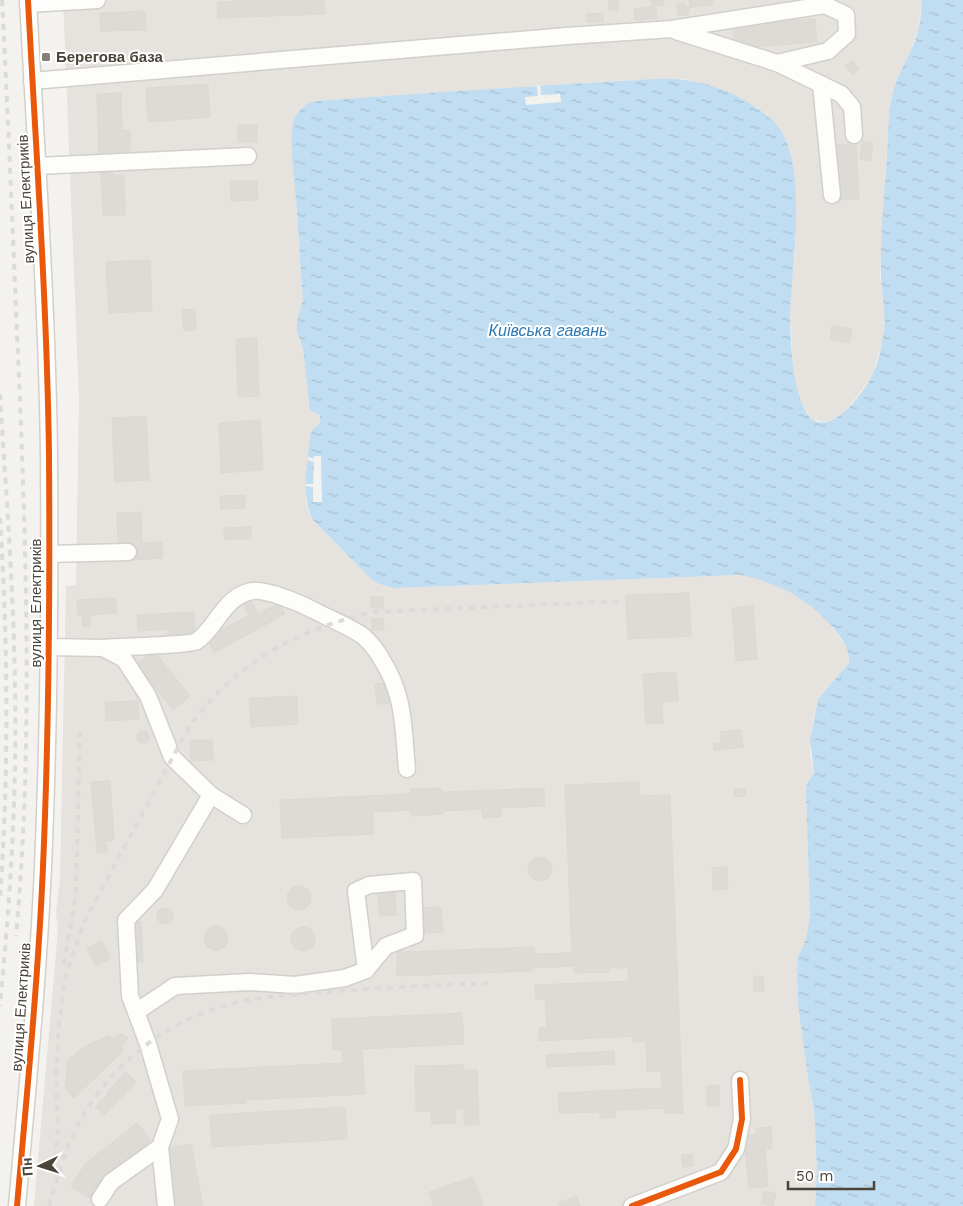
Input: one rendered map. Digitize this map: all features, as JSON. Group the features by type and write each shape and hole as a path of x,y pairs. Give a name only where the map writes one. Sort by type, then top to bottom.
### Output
{"street":[{"path":"28,2 97,0"},
{"name":"вулиця Електриків","path":"17,1206 42,888 47,757 49,554 47,366 28,2"},
{"path":"32,81 567,36 672,29 825,4 846,15 847,34 828,51 777,63"},
{"path":"672,29 777,63 841,94 852,107 854,135"},
{"path":"821,84 832,195"},
{"path":"37,166 248,156"},
{"path":"49,554 128,552"},
{"path":"48,647 103,648 195,642 209,630 224,608 242,595 253,591 271,594 299,603 363,636 376,649 392,676 401,702 407,769"},
{"path":"103,648 124,659 148,696 172,757 210,794 243,815"},
{"path":"166,1206 160,1148 170,1119 148,1044 130,996 126,920 155,890 210,794"},
{"path":"136,1012 175,986 249,982 295,985 345,978 366,970 386,946 415,935 412,881 369,885 356,892 366,970"},
{"path":"632,1206 720,1172 736,1149 742,1119 740,1080"},
{"path":"100,1199 111,1182 160,1148"}],"shaded area":[{"path":"63,0 922,0 918,31 891,98 880,276 884,314 883,340 872,375 859,394 842,415 822,422 812,419 804,408 798,395 793,372 790,299 795,255 796,193 790,155 759,109 718,88 683,79 609,81 316,101 302,107 294,121 293,156 303,299 297,321 297,331 303,349 309,406 313,412 320,415 321,419 320,423 311,431 306,502 309,514 313,520 372,580 394,588 740,575 762,579 789,590 811,605 824,617 847,648 850,656 849,663 818,699 812,726 810,752 814,772 806,791 810,916 806,939 798,957 797,968 798,1005 814,1109 817,1173 815,1206 34,1206 58,929 56,914 60,879 66,586 76,585 79,398"}],"water":[{"name":"Київська гавань","path":"922,0 963,0 963,1206 815,1206 817,1173 814,1109 798,1005 797,968 798,957 806,939 810,916 806,792 807,784 814,772 810,740 818,699 849,663 845,644 824,618 803,600 780,587 740,575 394,588 372,580 313,520 307,501 306,477 311,431 320,423 320,415 310,410 303,349 297,331 297,321 303,299 292,159 292,127 300,110 305,105 316,101 586,83 678,79 719,88 743,99 773,121 784,136 791,156 795,179 796,204 790,308 793,363 800,400 807,413 815,421 824,422 832,420 850,407 864,389 873,373 880,351 884,321 881,275 882,230 890,107 895,85 918,32"}],"pier":[{"path":"540,85 541,95 560,94 561,102 526,105 525,97 538,96 537,86"},
{"path":"314,456 321,456 322,502 313,502 313,487 306,486 306,484 313,484 314,462 308,460 308,457 314,459"}],"building":[{"path":"324,0 325,14 218,18 217,2"},
{"path":"608,0 618,0 618,10 609,10"},
{"path":"651,0 664,0 664,5 656,6 657,18 635,20 634,9 652,7"},
{"path":"689,0 713,0 713,5 690,7"},
{"path":"677,4 685,4 685,7 690,7 688,15 678,16"},
{"path":"145,11 146,30 101,31 100,13"},
{"path":"603,13 603,22 587,22 586,14"},
{"path":"815,19 817,42 741,48 740,40 734,40 733,25"},
{"path":"852,61 859,69 853,75 845,66"},
{"path":"208,84 210,117 148,122 146,88"},
{"path":"121,93 122,130 130,130 130,153 99,154 97,94"},
{"path":"238,125 257,125 257,142 238,142"},
{"path":"863,141 873,143 871,161 860,159"},
{"path":"856,144 859,199 841,200 840,178 836,178 835,145"},
{"path":"101,169 113,169 113,175 124,175 125,215 103,215"},
{"path":"230,181 257,181 258,200 231,201"},
{"path":"150,260 152,311 109,313 106,262"},
{"path":"195,309 196,330 184,331 182,310"},
{"path":"832,325 852,329 849,343 830,339"},
{"path":"257,338 259,396 238,397 236,339"},
{"path":"146,416 149,480 115,482 112,418"},
{"path":"260,420 263,470 221,473 219,423"},
{"path":"245,495 245,508 221,509 220,496"},
{"path":"141,512 142,543 162,542 163,558 131,560 130,545 118,545 117,513"},
{"path":"251,527 251,539 224,539 224,528"},
{"path":"689,593 691,636 628,639 626,595"},
{"path":"249,596 258,614 279,603 285,614 214,653 207,638 249,615 241,600"},
{"path":"371,597 383,597 383,608 371,608"},
{"path":"116,598 117,613 90,615 90,626 83,627 82,615 78,616 77,600"},
{"path":"753,606 757,659 736,661 732,608"},
{"path":"194,612 195,635 168,636 168,629 138,631 137,615"},
{"path":"383,618 384,630 372,630 371,619"},
{"path":"154,651 190,696 173,710 137,664"},
{"path":"676,672 678,701 662,702 663,723 646,724 643,674"},
{"path":"387,683 389,704 377,704 375,684"},
{"path":"297,696 298,724 251,727 249,698"},
{"path":"138,701 139,719 106,721 105,702"},
{"path":"741,730 743,747 714,750 714,744 721,743 720,732"},
{"path":"141,731 145,731 149,737 145,743 141,743 137,739 137,735"},
{"path":"190,740 212,740 213,760 191,761"},
{"path":"110,781 114,840 106,841 107,852 97,853 91,782"},
{"path":"639,782 640,796 670,795 683,1113 665,1113 664,1108 615,1110 615,1117 600,1118 600,1112 559,1113 558,1093 662,1088 661,1071 647,1072 646,1041 633,1042 633,1036 539,1041 539,1028 547,1027 545,999 536,999 535,985 629,981 628,968 610,968 610,972 575,973 574,966 532,968 532,971 397,976 397,952 534,947 534,954 572,953 565,785"},
{"path":"441,788 442,792 544,788 545,806 501,808 501,817 483,818 482,809 443,811 443,814 411,816 411,810 373,812 373,834 282,838 280,800 411,794 411,789"},
{"path":"734,789 745,789 745,796 735,797"},
{"path":"540,857 545,858 551,864 551,874 545,880 540,881 535,880 529,874 528,869 529,864 535,858"},
{"path":"727,867 728,889 713,890 712,868"},
{"path":"299,886 308,889 311,898 308,907 299,910 290,907 287,898 290,889"},
{"path":"395,893 396,915 380,916 378,894"},
{"path":"441,907 443,932 424,933 423,908"},
{"path":"162,908 168,908 173,913 171,922 162,924 157,919 157,913"},
{"path":"141,922 143,962 133,962 131,923"},
{"path":"216,926 225,929 228,938 225,947 216,950 207,947 204,938 207,929"},
{"path":"303,927 311,931 315,939 311,947 303,951 295,947 291,939 295,931"},
{"path":"102,941 111,958 96,966 87,948"},
{"path":"754,976 763,976 764,991 754,991"},
{"path":"462,1013 464,1044 362,1049 365,1094 246,1100 246,1103 185,1106 183,1071 343,1063 342,1050 333,1050 332,1019"},
{"path":"120,1033 128,1038 121,1047 124,1050 74,1098 65,1088 68,1060 86,1046 108,1036 113,1039"},
{"path":"614,1051 615,1064 547,1067 546,1055"},
{"path":"464,1065 464,1070 477,1070 479,1125 464,1125 464,1109 455,1109 455,1123 432,1124 431,1111 416,1111 415,1066"},
{"path":"126,1072 136,1082 104,1115 95,1107"},
{"path":"719,1085 719,1106 707,1106 707,1086"},
{"path":"345,1107 347,1139 212,1147 210,1115"},
{"path":"137,1123 151,1140 100,1181 90,1198 71,1187 86,1163"},
{"path":"771,1127 772,1149 765,1149 768,1187 749,1188 744,1136 756,1135 756,1128"},
{"path":"191,1144 203,1206 176,1206 165,1149"},
{"path":"692,1154 693,1166 683,1167 682,1155"},
{"path":"473,1177 483,1206 433,1206 429,1192"},
{"path":"764,1191 776,1194 773,1206 761,1204"},
{"path":"576,1196 580,1206 560,1206 558,1203"}],"railway":[{"path":"2,0 25,534 26,735 21,869 16,936"},
{"path":"0,394 11,580 15,731 12,849 0,1006"},
{"path":"0,518 6,661 5,804 0,899"},
{"path":"59,1027 65,978 85,920 189,727 207,704 247,667 294,639 345,619 373,612 626,601"},
{"path":"64,964 76,895 80,727"},
{"path":"49,1206 73,1136 97,1094 130,1058 149,1043 190,1019 235,1003 274,996 377,988 488,983"},
{"path":"55,1171 58,1125 56,1078 59,1021"}],"cycle path":[{"path":"17,1206 41,909 47,764 49,609 49,455 46,341 28,0"},
{"path":"632,1206 721,1172 736,1149 742,1119 740,1080"}],"place":[{"name":"Берегова база","path":"46,57"}]}
